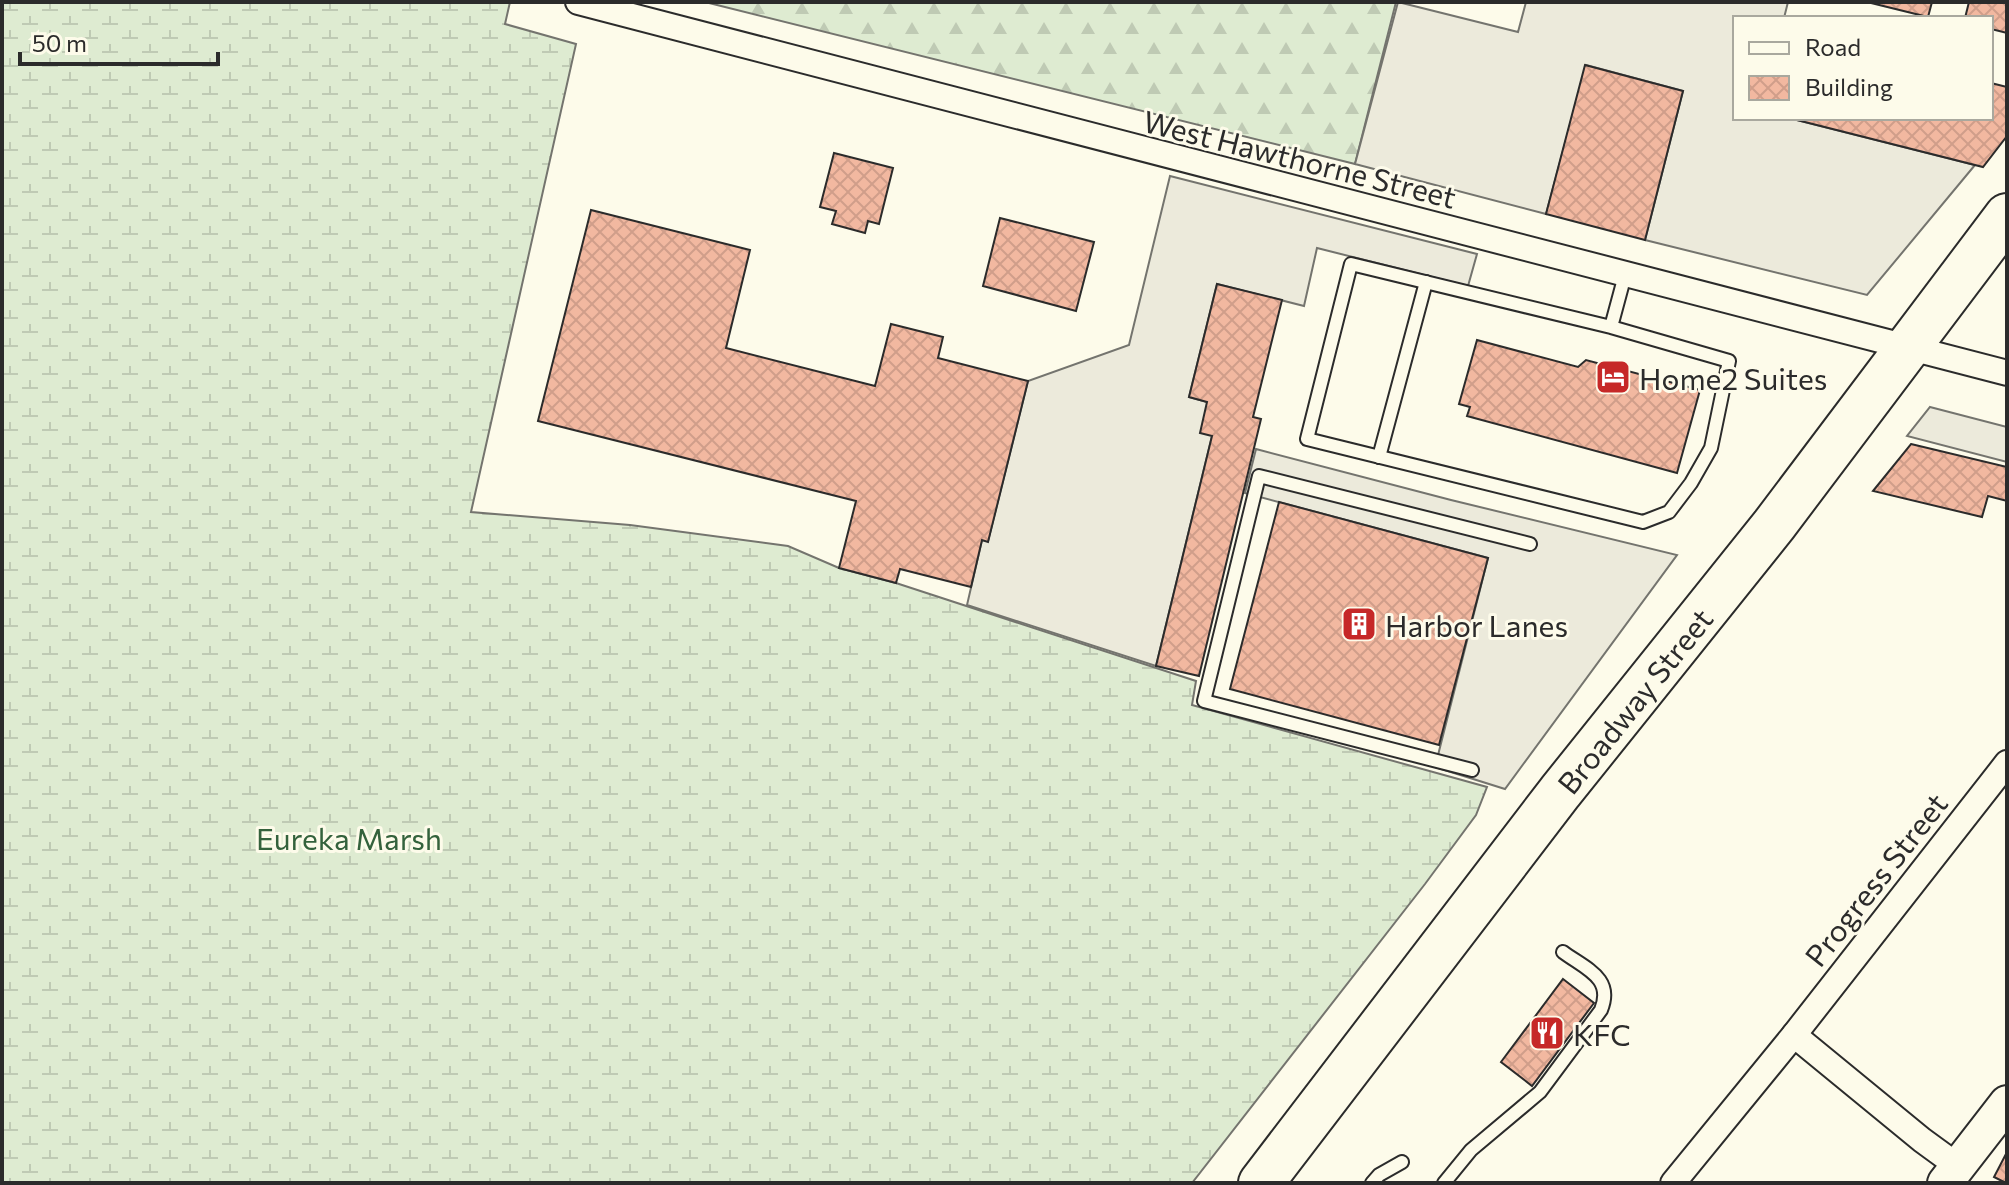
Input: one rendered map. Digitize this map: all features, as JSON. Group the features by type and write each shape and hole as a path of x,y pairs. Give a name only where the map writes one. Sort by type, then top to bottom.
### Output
{"highway":[{"name":"Broadway Street","path":"1261,1183 1560,792 1721,593 2007,216"}],"street":[{"name":"West Hawthorne Street","path":"578,2 2007,373"},
{"name":"Progress Street","path":"1673,1183 1794,1035 2007,763"},
{"path":"1794,1035 1922,1140 1952,1175 2007,1103"}],"lane":[{"path":"1351,264 1611,327 1729,361 1711,448 1691,483 1669,512 1643,522 1307,439 1351,264"},
{"path":"1611,327 1625,275"},
{"path":"1379,457 1426,282"},
{"path":"1472,770 1204,701 1259,476 1530,544"},
{"path":"1444,1183 1471,1150 1540,1092 1601,1010 1606,987 1563,952"},
{"path":"1372,1183 1379,1175 1402,1162"}],"green space":[{"name":"Eureka Marsh","path":"2,2 510,2 505,24 576,44 471,512 630,525 788,546 839,568 896,583 1196,681 1192,705 1487,787 1476,815 1192,1183 2,1183"},
{"path":"705,2 1396,2 1355,164"}],"shaded area":[{"path":"1398,2 1518,32 1526,2 1788,2 1784,16 1733,16 1733,120 1797,120 1975,165 1867,295 1645,240 1683,91 1586,65 1546,214 1355,164"},
{"path":"1170,176 1477,254 1468,286 1317,248 1304,306 1217,284 1189,397 1207,402 1212,436 1156,666 967,605 982,540 988,541 1028,381 1129,345"},
{"path":"1930,407 2007,427 2007,462 1907,436"},
{"path":"1256,449 1677,555 1505,789 1435,767 1488,558 1245,493"}],"building":[{"path":"1867,2 1932,2 1928,16"},
{"path":"1969,2 2007,2 2007,33 1993,30 1993,16 1966,16"},
{"path":"1585,65 1683,91 1645,240 1546,214"},
{"path":"1993,84 2007,87 2007,136 1983,167 1797,120 1993,120"},
{"path":"834,153 893,168 879,224 868,221 865,233 832,224 836,211 820,207"},
{"path":"591,210 750,250 726,348 875,386 891,324 943,337 938,358 1028,381 988,542 982,540 971,587 900,569 896,583 839,568 856,501 538,421"},
{"path":"1000,218 1094,242 1076,311 983,286"},
{"path":"1217,284 1282,300 1253,417 1261,419 1199,676 1156,666 1212,436 1200,433 1207,402 1189,397"},
{"path":"1477,340 1578,367 1586,360 1700,390 1677,473 1467,416 1470,407 1459,404"},
{"path":"1911,444 2007,467 2007,501 1988,496 1982,517 1873,491"},
{"name":"Harbor Lanes","path":"1279,502 1488,558 1439,745 1230,689"},
{"name":"KFC","path":"1563,979 1594,1003 1532,1086 1501,1062"},
{"path":"2007,1152 2007,1183 2006,1183 1994,1177"}],"place":[{"name":"Home2 Suites","path":"1613,377"},
{"name":"Harbor Lanes","path":"1359,624"},
{"name":"KFC","path":"1547,1033"}]}
